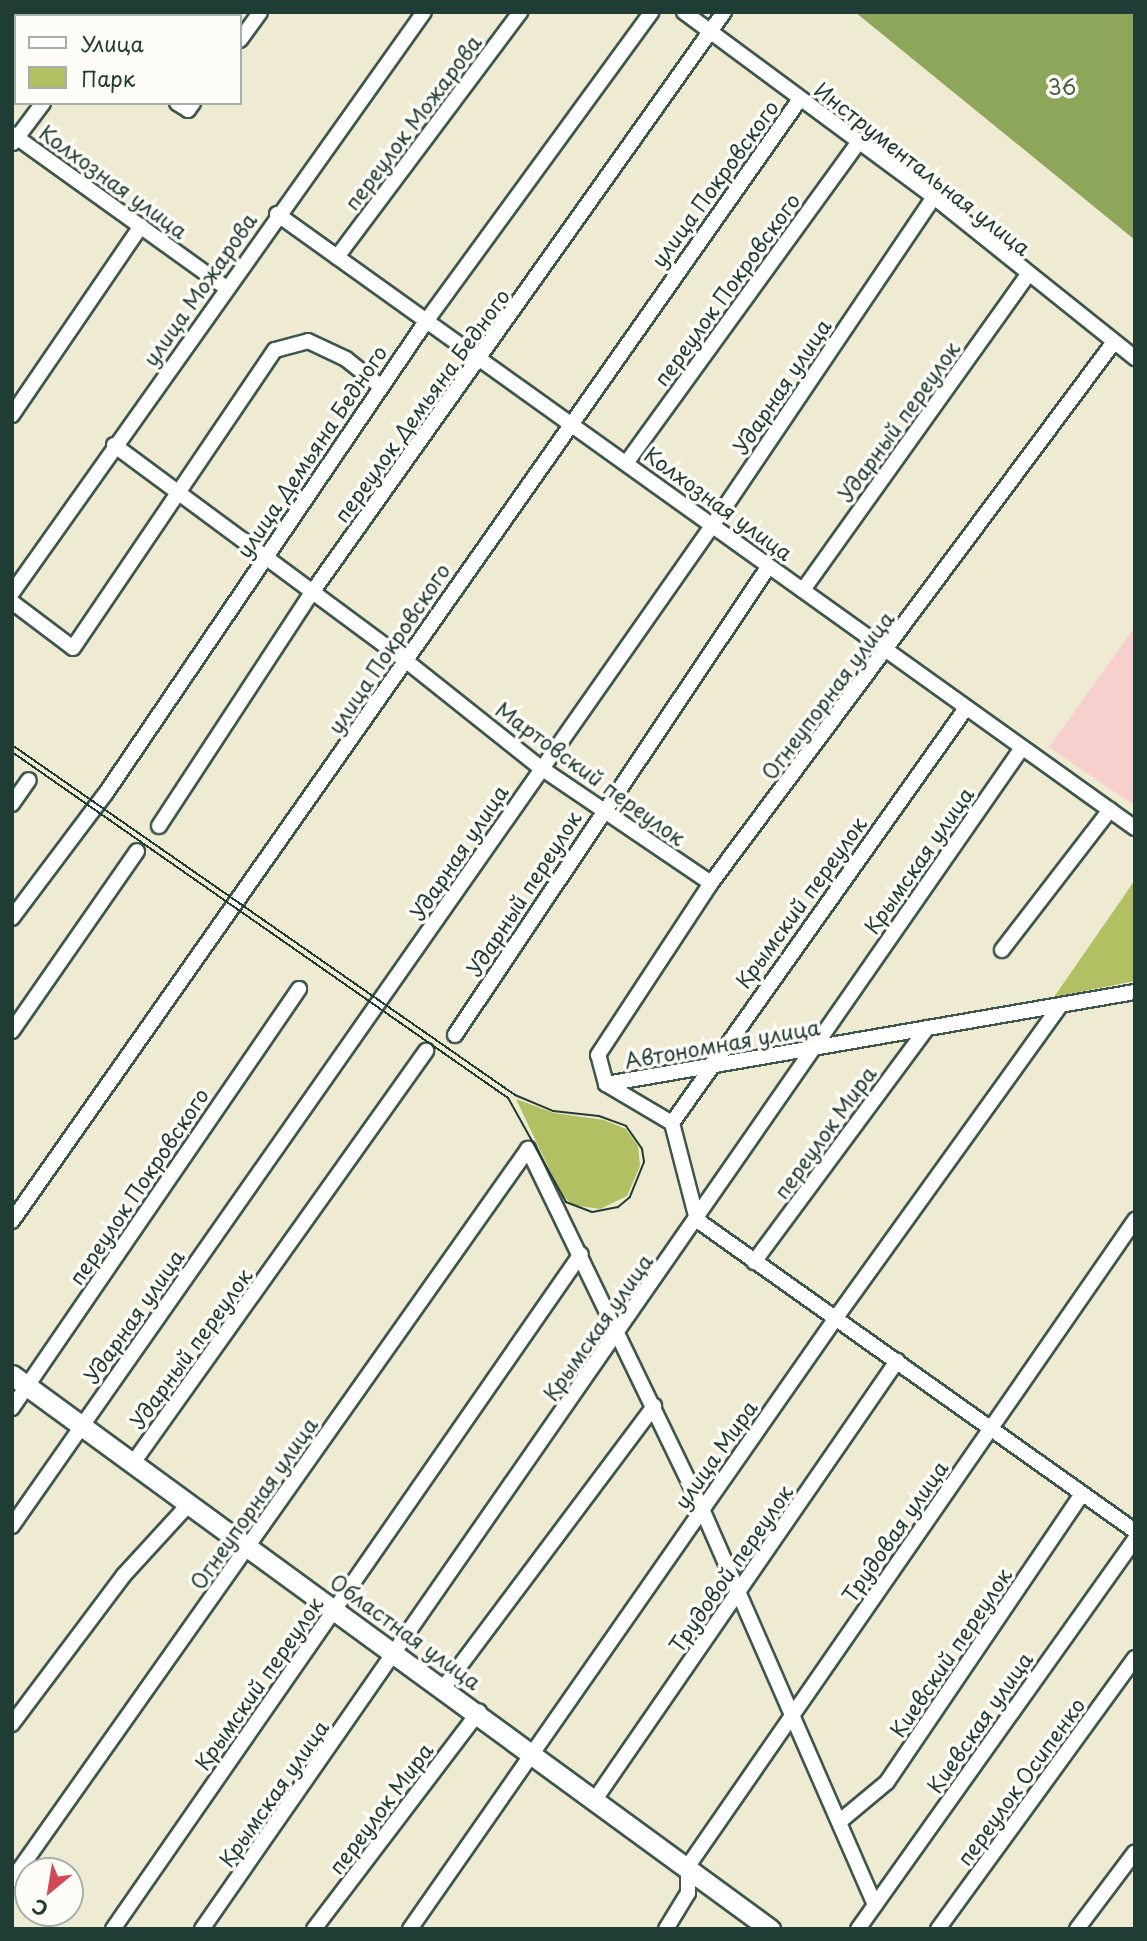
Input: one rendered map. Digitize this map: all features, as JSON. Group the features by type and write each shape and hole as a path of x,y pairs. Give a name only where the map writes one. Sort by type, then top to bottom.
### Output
{"main road":[{"name":"Областная улица","path":"20,1380 534,1751 771,1929"}],"street":[{"path":"242,37 260,12"},
{"name":"улица Можарова","path":"12,593 277,214 424,12"},
{"name":"переулок Можарова","path":"337,257 520,12"},
{"name":"улица Демьяна Бедного","path":"12,918 106,793 380,386 652,12"},
{"name":"Инструментальная улица","path":"684,12 934,197 1028,275 1135,358"},
{"name":"переулок Демьяна Бедного","path":"159,826 313,591 481,358 724,12"},
{"name":"улица Покровского","path":"12,1221 570,421 800,99"},
{"path":"14,138 41,105"},
{"name":"Колхозная улица","path":"14,138 225,288"},
{"name":"переулок Покровского","path":"627,462 859,142"},
{"name":"Ударная улица","path":"12,1526 714,523 934,197"},
{"name":"Колхозная улица","path":"277,214 714,523 769,566 1135,828"},
{"path":"12,415 141,226"},
{"name":"Ударный переулок","path":"803,590 1028,275"},
{"path":"12,601 73,648 275,350 308,341 346,359 380,386"},
{"name":"Огнеупорная улица","path":"606,1084 598,1055 712,883 1114,342"},
{"name":"Мартовский переулок","path":"114,445 180,491 264,558 405,660 541,768 712,883"},
{"name":"Ударный переулок","path":"456,1035 602,809 769,566"},
{"name":"Крымский переулок","path":"672,1123 706,1069 966,708"},
{"name":"Крымская улица","path":"202,1929 398,1653 697,1220 809,1050 1022,748"},
{"path":"12,804 30,780"},
{"path":"1002,950 1110,810"},
{"path":"12,1031 137,851"},
{"name":"переулок Покровского","path":"12,1408 20,1380 299,989"},
{"name":"Автономная улица","path":"606,1084 706,1069 1135,992"},
{"name":"улица Мира","path":"410,1929 835,1319 1059,1007"},
{"name":"переулок Мира","path":"754,1262 927,1028"},
{"name":"Ударный переулок","path":"133,1463 426,1051"},
{"name":"Автономная улица","path":"606,1084 672,1123"},
{"path":"672,1123 697,1220 1135,1531"},
{"name":"Огнеупорная улица","path":"12,1880 528,1149 581,1254"},
{"name":"Трудовая улица","path":"688,1866 1135,1220"},
{"path":"581,1254 702,1509 791,1719 875,1905"},
{"name":"Крымский переулок","path":"113,1929 581,1254"},
{"name":"Трудовой переулок","path":"596,1798 897,1361"},
{"path":"444,1687 654,1406"},
{"name":"Киевский переулок","path":"839,1822 887,1782 1082,1494"},
{"path":"12,1724 123,1576 190,1503"},
{"name":"Киевская улица","path":"858,1929 1135,1539"},
{"name":"переулок Осипенко","path":"938,1929 1135,1658"},
{"name":"переулок Мира","path":"314,1929 479,1712"},
{"path":"1077,1929 1135,1852"},
{"path":"666,1929 688,1893 688,1866"}],"shaded area":[{"path":"1135,627 1135,806 1049,747"}],"green space":[{"name":"36","path":"855,12 1135,12 1135,240"},
{"path":"1135,880 1135,981 1054,997"},
{"path":"516,1099 554,1113 604,1120 626,1129 638,1146 640,1166 627,1196 600,1209 573,1205 561,1194"}],"tram line":[{"path":"12,745 515,1095 553,1111 599,1116 626,1126 642,1149 644,1162 630,1197 618,1207 592,1212 566,1202 508,1098 12,752"}]}
